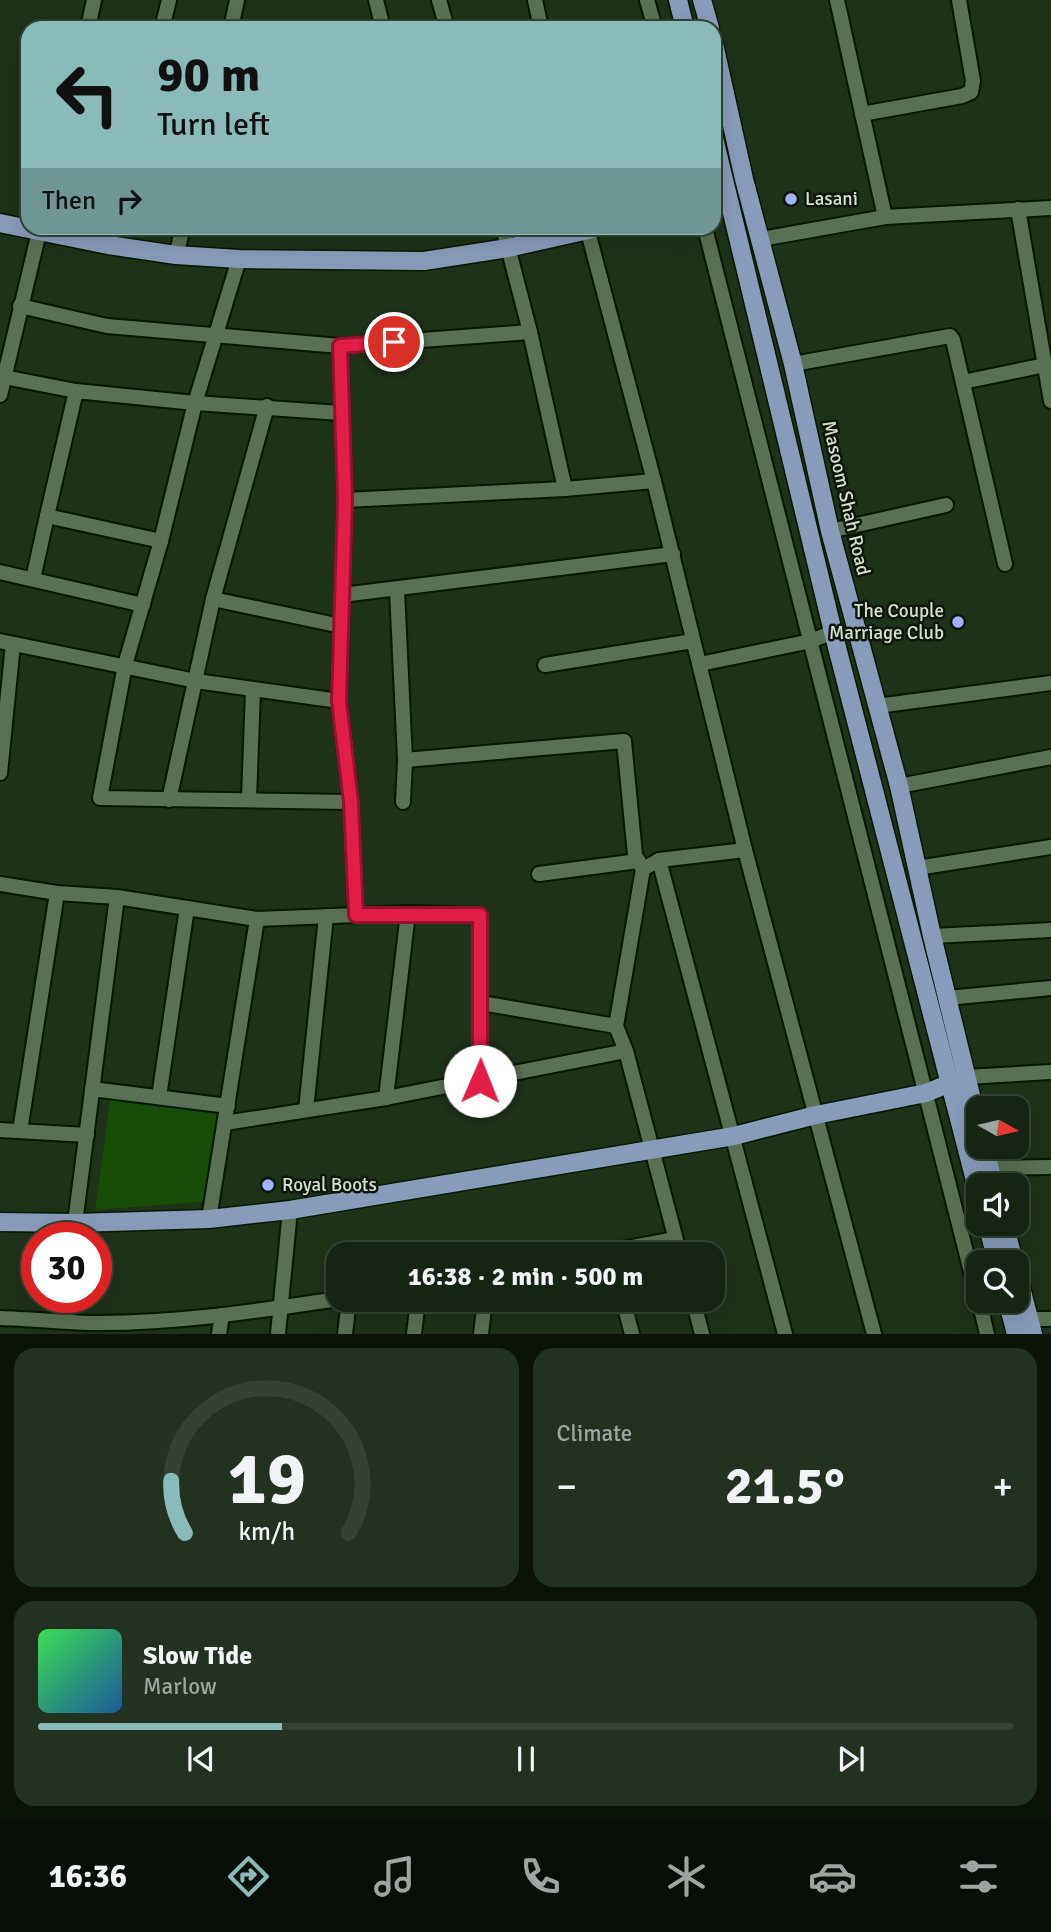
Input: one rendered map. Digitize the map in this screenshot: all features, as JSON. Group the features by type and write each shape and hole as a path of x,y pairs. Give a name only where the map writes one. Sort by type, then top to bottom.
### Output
{"main road":[{"path":"678,0 683,21"},
{"path":"702,0 708,21"},
{"name":"Masoom Shah Road","path":"721,87 790,356 830,531 899,786 971,1096"},
{"path":"721,192 801,493 835,640 973,1173"},
{"path":"0,223 21,226"},
{"path":"63,235 108,246 176,255 239,259 424,261 508,248 562,235"},
{"path":"765,354 790,356"},
{"path":"108,1222 209,1219 290,1210 652,1151 734,1136 816,1115 926,1093 966,1077"},
{"path":"0,1222 21,1222"},
{"path":"1010,1313 1016,1334"}],"street":[{"path":"90,21 94,0"},
{"path":"164,21 169,0"},
{"path":"232,21 237,0"},
{"path":"376,0 381,21"},
{"path":"439,0 445,21"},
{"path":"535,0 540,21"},
{"path":"648,0 652,21"},
{"path":"837,0 885,217"},
{"path":"862,114 962,96 971,92 972,81 959,0"},
{"path":"761,239 885,217 1051,208"},
{"path":"1018,209 1044,318 1045,365 1051,401"},
{"path":"0,395 38,235"},
{"path":"108,246 111,235"},
{"path":"176,255 181,235"},
{"path":"505,235 530,332 565,489"},
{"path":"593,235 745,850 874,1334"},
{"path":"707,235 966,1252"},
{"path":"239,259 195,403 161,541 125,665 100,798 351,802"},
{"path":"20,306 107,326 340,346 530,332"},
{"path":"790,356 950,336 1004,565"},
{"path":"340,346 345,500 339,701 351,802 356,915"},
{"path":"963,382 1045,365"},
{"path":"4,377 76,391 195,403 341,413"},
{"path":"33,579 76,391"},
{"path":"169,800 213,600 267,406"},
{"path":"345,500 565,489 654,481"},
{"path":"830,531 946,505"},
{"path":"47,516 161,541"},
{"path":"342,595 673,554"},
{"path":"0,572 143,605"},
{"path":"397,590 405,760 403,802"},
{"path":"213,600 341,626"},
{"path":"701,664 811,641 859,640"},
{"path":"545,666 692,641"},
{"path":"0,773 7,643 196,681 339,701"},
{"path":"877,706 1051,683"},
{"path":"249,799 253,690"},
{"path":"405,760 624,741 635,855 640,865 616,1026 626,1051 677,1242"},
{"path":"899,786 1051,757"},
{"path":"917,868 1051,847"},
{"path":"539,874 640,865 659,860 745,850"},
{"path":"659,860 785,1334"},
{"path":"0,884 57,893 117,897 257,919 408,913 480,915 480,1081"},
{"path":"20,1131 57,893"},
{"path":"75,1222 117,897"},
{"path":"159,1097 187,908"},
{"path":"386,1098 408,913"},
{"path":"306,1110 326,916"},
{"path":"209,1219 257,919"},
{"path":"932,936 1051,929"},
{"path":"947,998 1051,988"},
{"path":"481,1003 616,1026"},
{"path":"225,1123 386,1098 626,1051"},
{"path":"966,1077 1051,1072"},
{"path":"92,1089 228,1106"},
{"path":"0,1130 87,1135"},
{"path":"1011,1173 1051,1167"},
{"path":"278,1334 290,1210"},
{"path":"662,1242 676,1239"},
{"path":"0,1318 92,1328 154,1327 326,1301"},
{"path":"345,1334 348,1312"},
{"path":"414,1334 417,1312"},
{"path":"481,1334 484,1312"},
{"path":"626,1312 632,1334"},
{"path":"696,1312 702,1334"},
{"path":"981,1313 987,1334"},
{"path":"219,1334 222,1315"},
{"path":"1031,1326 1051,1319"}],"green space":[{"path":"112,1087 229,1100 211,1201 95,1210"}],"place":[{"name":"Lasani","path":"791,199"},
{"name":"The Couple Marriage Club","path":"958,622"},
{"name":"Royal Boots","path":"268,1185"}],"route":[{"path":"394,342 340,346 345,500 339,701 351,802 356,915 480,915 480,1081"}]}
